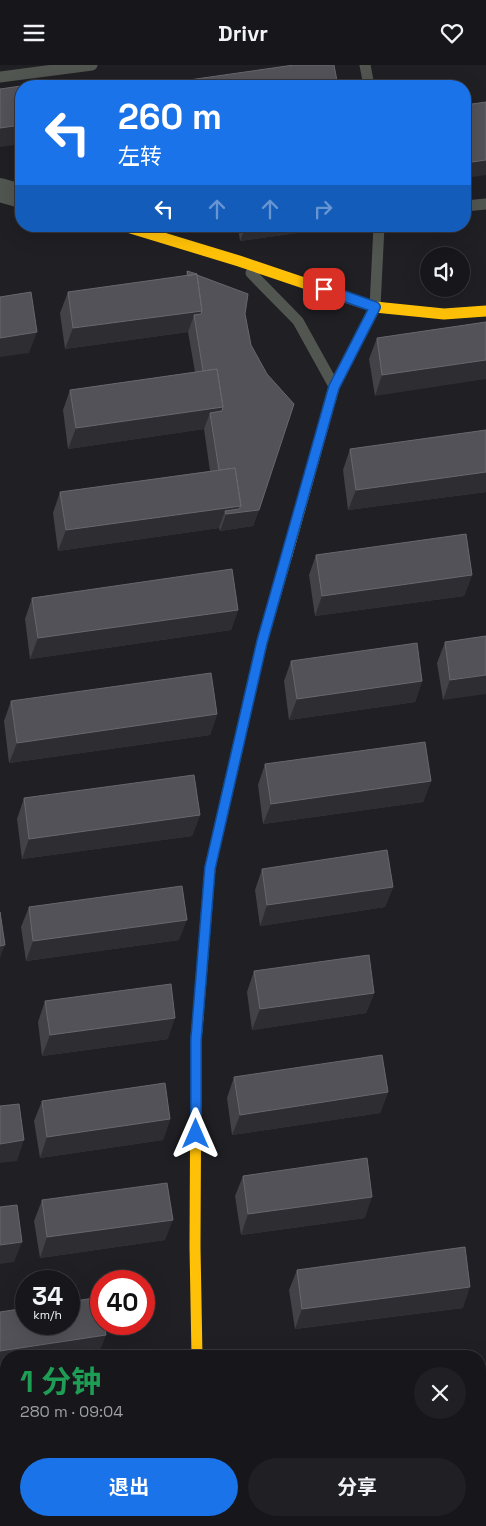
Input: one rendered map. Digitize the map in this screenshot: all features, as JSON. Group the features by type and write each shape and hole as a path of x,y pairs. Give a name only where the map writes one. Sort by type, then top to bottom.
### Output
{"main road":[{"path":"144,232 240,261 375,307 444,314 486,311"},
{"path":"197,1350 195,1247 196,1040 210,868 262,642 334,387 375,307"}],"street":[{"path":"0,189 15,194"}],"lane":[{"path":"0,77 92,65"},
{"path":"365,65 368,80"},
{"path":"471,205 486,204"},
{"path":"375,307 379,232"},
{"path":"240,261 298,321 334,387"}],"building":[{"path":"294,65 334,65 337,80 189,80"},
{"path":"15,87 15,126 0,128 0,89"},
{"path":"486,102 486,160 471,162 471,104"},
{"path":"187,271 197,274 188,276"},
{"path":"197,274 202,311 73,328 68,292"},
{"path":"197,275 248,294 245,314 251,345 267,374 294,404 259,510 226,514 225,511 239,509 241,506 235,468 219,470 210,413 222,411 223,407 217,369 203,371 194,315 201,314 202,311"},
{"path":"31,292 37,332 0,338 0,297"},
{"path":"486,322 486,360 382,375 377,338"},
{"path":"217,369 223,407 76,428 70,390"},
{"path":"486,430 486,472 356,490 350,449"},
{"path":"235,468 241,506 66,530 60,492"},
{"path":"466,534 472,575 322,596 316,555"},
{"path":"232,569 238,610 38,638 32,598"},
{"path":"486,636 486,675 450,680 445,642"},
{"path":"417,643 422,681 297,699 291,661"},
{"path":"211,673 217,714 17,743 11,701"},
{"path":"425,742 431,781 271,804 265,764"},
{"path":"194,775 200,815 29,839 24,798"},
{"path":"387,850 393,887 267,905 262,869"},
{"path":"182,886 187,920 33,941 29,907"},
{"path":"0,912 5,945 0,946"},
{"path":"369,955 374,993 260,1009 254,971"},
{"path":"171,984 175,1018 50,1035 45,1001"},
{"path":"382,1055 388,1092 240,1115 234,1077"},
{"path":"165,1083 170,1119 47,1137 42,1101"},
{"path":"19,1104 24,1140 0,1144 0,1106"},
{"path":"367,1158 372,1197 248,1214 243,1176"},
{"path":"167,1183 173,1220 47,1237 42,1200"},
{"path":"17,1205 22,1242 0,1245 0,1207"},
{"path":"465,1247 470,1287 302,1309 297,1270"},
{"path":"90,1299 90,1335 106,1335 0,1350 0,1312 15,1310 15,1335 80,1335 80,1300"}],"traffic: fast":[{"path":"198,1017 210,868 262,642 287,555"}],"traffic: slow":[{"path":"144,232 239,261 375,307 444,314 486,311"},
{"path":"287,555 334,387 375,307"},
{"path":"197,1350 195,1247 196,1040 198,1017"}],"route":[{"path":"196,1134 196,1040 210,868 262,642 334,387 375,307 324,289"}]}
